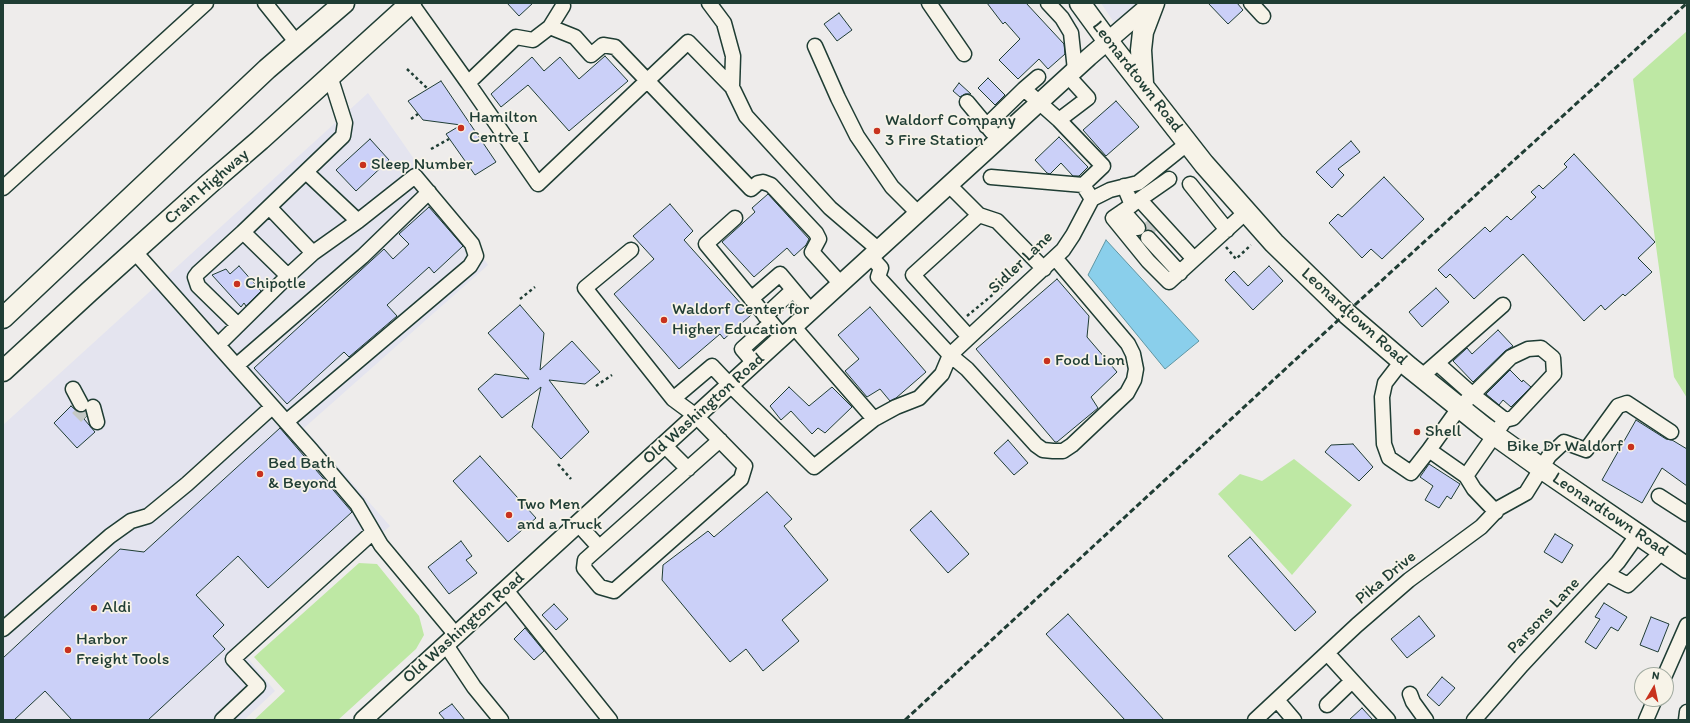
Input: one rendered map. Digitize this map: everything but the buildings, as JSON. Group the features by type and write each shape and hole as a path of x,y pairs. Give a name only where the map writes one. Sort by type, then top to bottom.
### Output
{"highway":[{"name":"Crain Highway","path":"3,371 134,251 260,140 411,3"},
{"name":"Leonardtown Road","path":"1080,3 1107,40 1143,83 1188,144 1246,212 1274,243 1346,313 1421,377 1466,401 1500,427 1541,468 1687,568"},
{"path":"1143,83 1141,50 1143,32 1153,3"},
{"path":"3,318 261,74 297,43 333,7"}],"main road":[{"name":"Old Washington Road","path":"363,720 1107,40 1153,3"}],"street":[{"path":"3,188 206,3"},
{"path":"265,3 297,43"},
{"path":"411,3 538,184 688,42 732,87 746,116 830,208 875,253 881,268 878,277 950,355 967,369 1036,445 1044,450 1063,451 1072,445 1127,393 1134,380 1136,369 1134,354 1128,344 1056,259"},
{"path":"709,3 724,23 730,43 733,56 732,87"},
{"path":"929,3 964,54"},
{"path":"1048,3 1062,18 1071,33 1073,41 1071,73 1088,98 1059,120"},
{"path":"1251,3 1263,16"},
{"path":"468,83 516,37 533,40 550,26 563,4"},
{"path":"550,26 575,37 591,55 603,45 615,47 751,189 758,183 763,182 771,185 816,233 819,239 812,252 841,284"},
{"path":"815,46 857,136 892,188 918,213"},
{"path":"238,325 198,286 195,277 270,208 343,136 345,123 330,76"},
{"path":"986,126 1038,77"},
{"path":"990,177 1083,185 1103,166 1059,120 1024,89"},
{"path":"967,102 998,140"},
{"path":"1083,185 1092,199 1110,190 1138,183 1188,144"},
{"path":"306,172 358,221"},
{"path":"218,345 313,253 358,221 415,176 472,244 476,256 470,266 286,422"},
{"path":"1169,179 1112,218 1148,261 1169,282 1246,212"},
{"path":"1190,184 1227,230"},
{"path":"949,185 979,215 997,221 1044,269"},
{"path":"1124,186 1128,208 1140,227"},
{"path":"236,366 363,256 429,192"},
{"name":"Sidler Lane","path":"950,355 1056,259 1073,236 1092,199"},
{"path":"270,208 313,253"},
{"path":"1128,208 1184,269"},
{"path":"969,337 913,275 979,215"},
{"path":"736,218 706,244 768,320 788,332 874,419"},
{"path":"243,232 288,276"},
{"path":"1149,237 1184,269"},
{"path":"631,250 585,288 673,399 696,416 720,440 745,466 741,478 614,591 600,587 584,568 585,560 720,440"},
{"path":"134,251 357,504 381,544 451,640 474,687 501,720"},
{"path":"751,299 780,274 811,311"},
{"path":"754,363 742,349 793,290"},
{"path":"1421,377 1503,305"},
{"path":"1402,361 1385,382 1382,397 1384,444 1389,458 1411,474 1466,401 1511,357 1528,349 1541,348 1553,358 1554,374 1513,418 1500,427 1466,476"},
{"path":"673,399 712,366 814,467 874,419 896,406 919,398 942,374 950,355"},
{"path":"1437,363 1466,401"},
{"path":"72,390 87,410"},
{"name":"Pika Drive","path":"1256,720 1327,653 1409,580 1469,536 1496,512 1526,493 1549,456 1564,442 1586,450 1618,406 1627,403 1671,432"},
{"path":"3,629 110,536 131,521 148,516 181,489 272,407"},
{"path":"664,445 688,469"},
{"path":"1429,450 1466,476 1474,489 1496,512"},
{"path":"1659,496 1687,514"},
{"path":"578,524 599,547"},
{"path":"222,720 258,686 233,658 373,532"},
{"name":"Parsons Lane","path":"1474,720 1522,665 1618,562 1638,534"},
{"path":"1607,574 1628,585 1663,551"},
{"path":"506,590 610,720"},
{"path":"1669,667 1684,640 1687,625"},
{"path":"1327,653 1388,720"},
{"path":"1327,705 1352,681"},
{"path":"1410,694 1412,702 1426,720"},
{"path":"1277,700 1294,720"},
{"path":"1646,720 1652,707"},
{"path":"1686,720 1687,712"}],"path":[{"path":"407,69 428,89"},
{"path":"411,119 418,114"},
{"path":"431,149 449,139"},
{"path":"1236,259 1251,245"},
{"path":"958,324 1004,286"},
{"path":"520,299 535,287"},
{"path":"596,386 612,374"},
{"path":"558,464 571,479"}],"shaded area":[{"path":"1101,3 1137,3 1115,24"},
{"path":"368,93 488,265 304,428 390,526 246,656 275,691 244,720 3,720 3,425"}],"green space":[{"path":"1687,31 1687,398 1674,377 1633,79"},
{"path":"1294,459 1352,505 1292,575 1218,494 1240,474 1262,481"},
{"path":"359,563 377,564 419,616 424,635 416,649 338,720 254,720 285,691 254,657"}],"water":[{"path":"1106,240 1199,341 1165,369 1088,275"}],"tunnel":[{"path":"1147,221 1156,231"},
{"path":"1133,232 1143,243"},
{"path":"77,408 86,417"}],"railway":[{"path":"905,720 1346,313 1687,3"}],"place":[{"name":"Hamilton Centre I","path":"461,128"},
{"name":"Waldorf Company 3 Fire Station","path":"877,131"},
{"name":"Sleep Number","path":"363,165"},
{"name":"Chipotle","path":"237,284"},
{"name":"Waldorf Center for Higher Education","path":"664,320"},
{"name":"Food Lion","path":"1047,361"},
{"name":"Shell","path":"1417,432"},
{"name":"Bike Dr Waldorf","path":"1631,447"},
{"name":"Bed Bath & Beyond","path":"260,474"},
{"name":"Two Men and a Truck","path":"509,515"},
{"name":"Aldi","path":"94,608"},
{"name":"Harbor Freight Tools","path":"68,650"}]}
